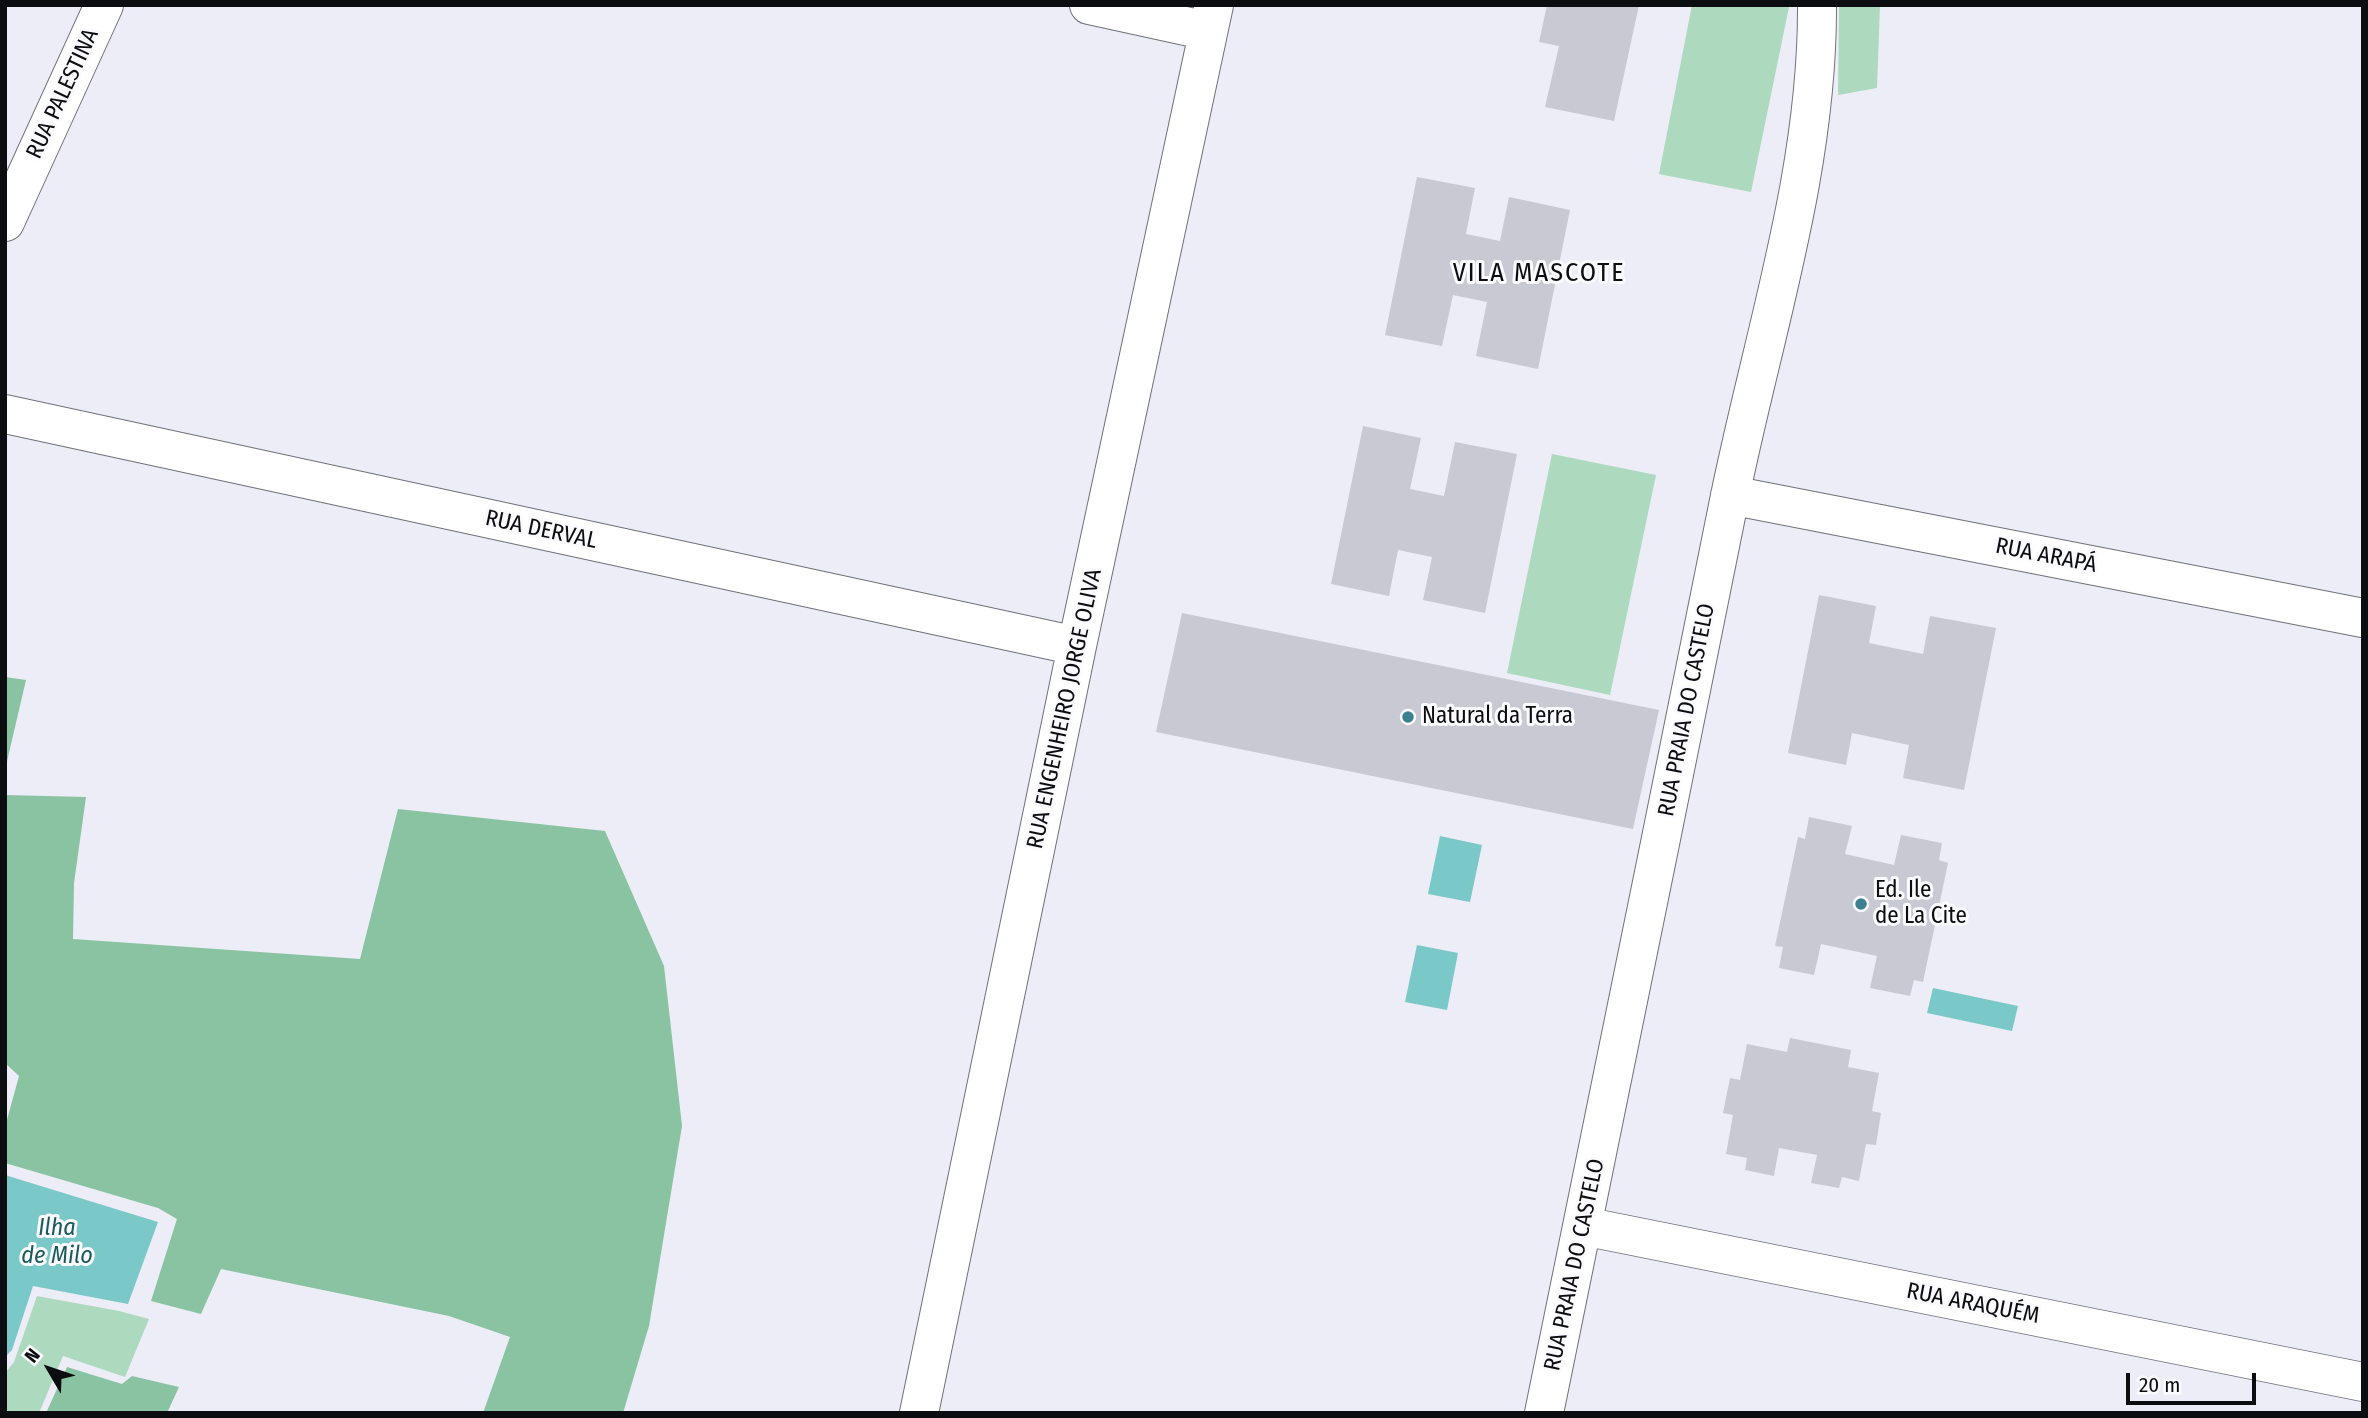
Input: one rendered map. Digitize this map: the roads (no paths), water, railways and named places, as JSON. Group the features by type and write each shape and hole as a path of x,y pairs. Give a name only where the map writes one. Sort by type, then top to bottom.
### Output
{"street":[{"name":"RUA PALESTINA","path":"5,222 104,5"},
{"path":"1089,5 1211,18"},
{"name":"RUA PRAIA DO CASTELO","path":"1544,1413 1730,495 1804,165 1817,57 1817,5"},
{"name":"RUA ENGENHEIRO JORGE OLIVA","path":"919,1413 1077,646 1211,18"},
{"name":"RUA DERVAL","path":"5,414 1077,646"},
{"name":"RUA ARAPÁ","path":"1730,495 2363,618"},
{"name":"RUA ARAQUÉM","path":"1583,1226 2363,1381"}],"water":[{"path":"1440,836 1482,845 1470,902 1428,894"},
{"path":"1417,945 1458,953 1447,1010 1405,1002"},
{"path":"1933,988 2018,1006 2012,1031 1927,1013"},
{"name":"Ilha de Milo","path":"5,1175 158,1222 128,1304 33,1286 12,1350 5,1357"}],"place":[{"name":"Natural da Terra","path":"1408,717"},
{"name":"Ed. Ile de La Cite","path":"1861,904"}],"district":[{"name":"VILA MASCOTE","path":"1539,274"}]}
